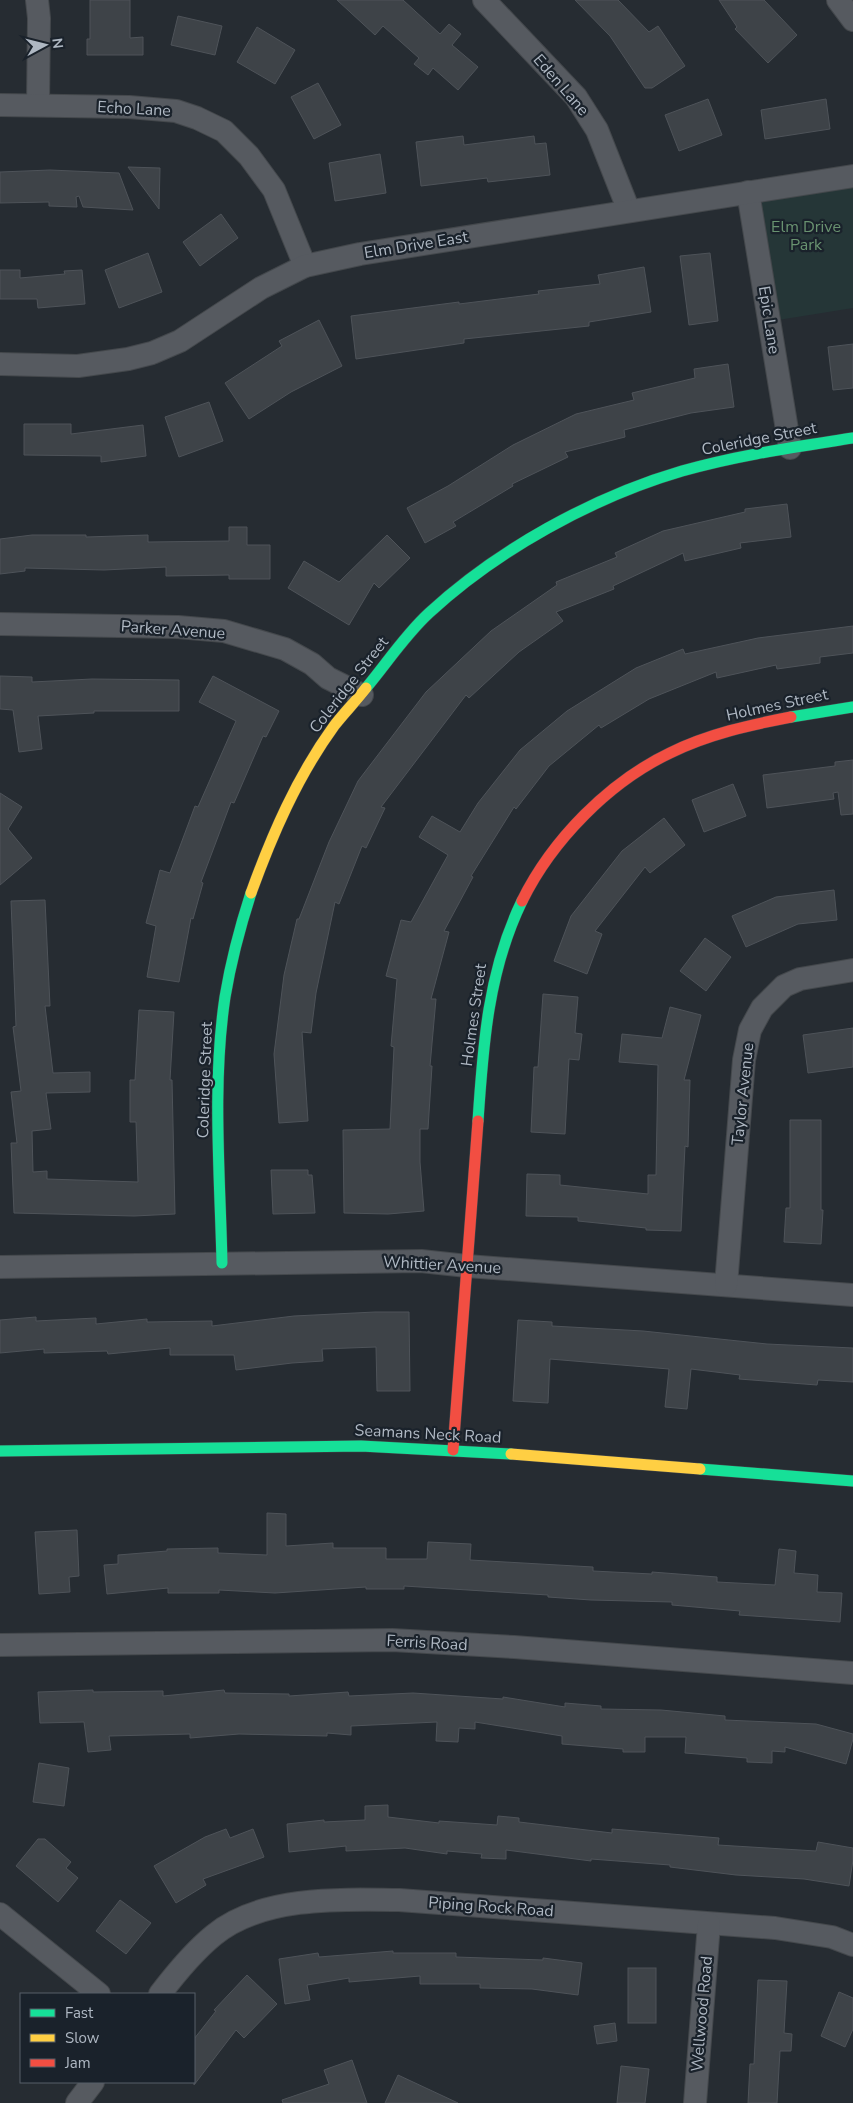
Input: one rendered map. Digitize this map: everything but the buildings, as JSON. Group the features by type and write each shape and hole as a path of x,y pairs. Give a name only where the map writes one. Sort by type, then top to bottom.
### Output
{"street":[{"path":"36,0 39,18 38,106"},
{"name":"Eden Lane","path":"484,0 576,98 597,130 629,211"},
{"path":"838,0 853,20"},
{"name":"Echo Lane","path":"0,105 130,107 176,111 198,118 224,131 249,156 274,190 305,266"},
{"name":"Elm Drive East","path":"0,364 78,366 128,359 152,353 180,341 261,288 305,266 360,254 853,176"},
{"name":"Epic Lane","path":"748,192 790,448"},
{"name":"Coleridge Street","path":"222,1263 218,1080 225,997 236,946 251,894 286,806 331,730 362,695 408,634 432,611 486,568 529,540 602,501 658,479 732,457 853,438"},
{"name":"Parker Avenue","path":"0,624 178,627 224,631 285,649 312,664 328,678 362,695"},
{"name":"Holmes Street","path":"453,1450 485,1038 496,966 513,920 530,887 565,838 584,816 618,786 647,765 681,748 741,726 853,707"},
{"name":"Taylor Avenue","path":"726,1285 744,1060 750,1030 762,1008 784,986 800,980 853,970"},
{"name":"Whittier Avenue","path":"0,1267 421,1261 853,1295"},
{"name":"Seamans Neck Road","path":"0,1451 361,1446 453,1450 853,1481"},
{"name":"Ferris Road","path":"0,1645 392,1640 514,1647 853,1673"},
{"name":"Piping Rock Road","path":"161,1993 182,1966 216,1934 247,1916 283,1905 350,1899 400,1900 775,1928 832,1937 853,1945"},
{"path":"0,1914 98,1993"},
{"name":"Wellwood Road","path":"695,2103 709,1924"},
{"path":"76,2103 92,2083"}],"green space":[{"name":"Elm Drive Park","path":"853,181 853,308 772,321 752,196"}],"traffic: fast":[{"path":"366,688 412,630 456,590 515,547 581,511 614,495 648,482 703,465 853,438"},
{"path":"791,717 853,707"},
{"path":"222,1263 218,1130 221,1030 230,970 251,893"},
{"path":"478,1121 485,1036 494,981 501,954 522,901"},
{"path":"0,1451 361,1446 511,1454"},
{"path":"700,1469 853,1481"}],"traffic: slow":[{"path":"251,893 286,807 308,765 334,726 366,688"},
{"path":"511,1454 700,1469"}],"traffic: jam":[{"path":"522,901 534,878 566,835 604,796 625,780 647,765 699,740 791,717"},
{"path":"453,1450 478,1121"}]}
